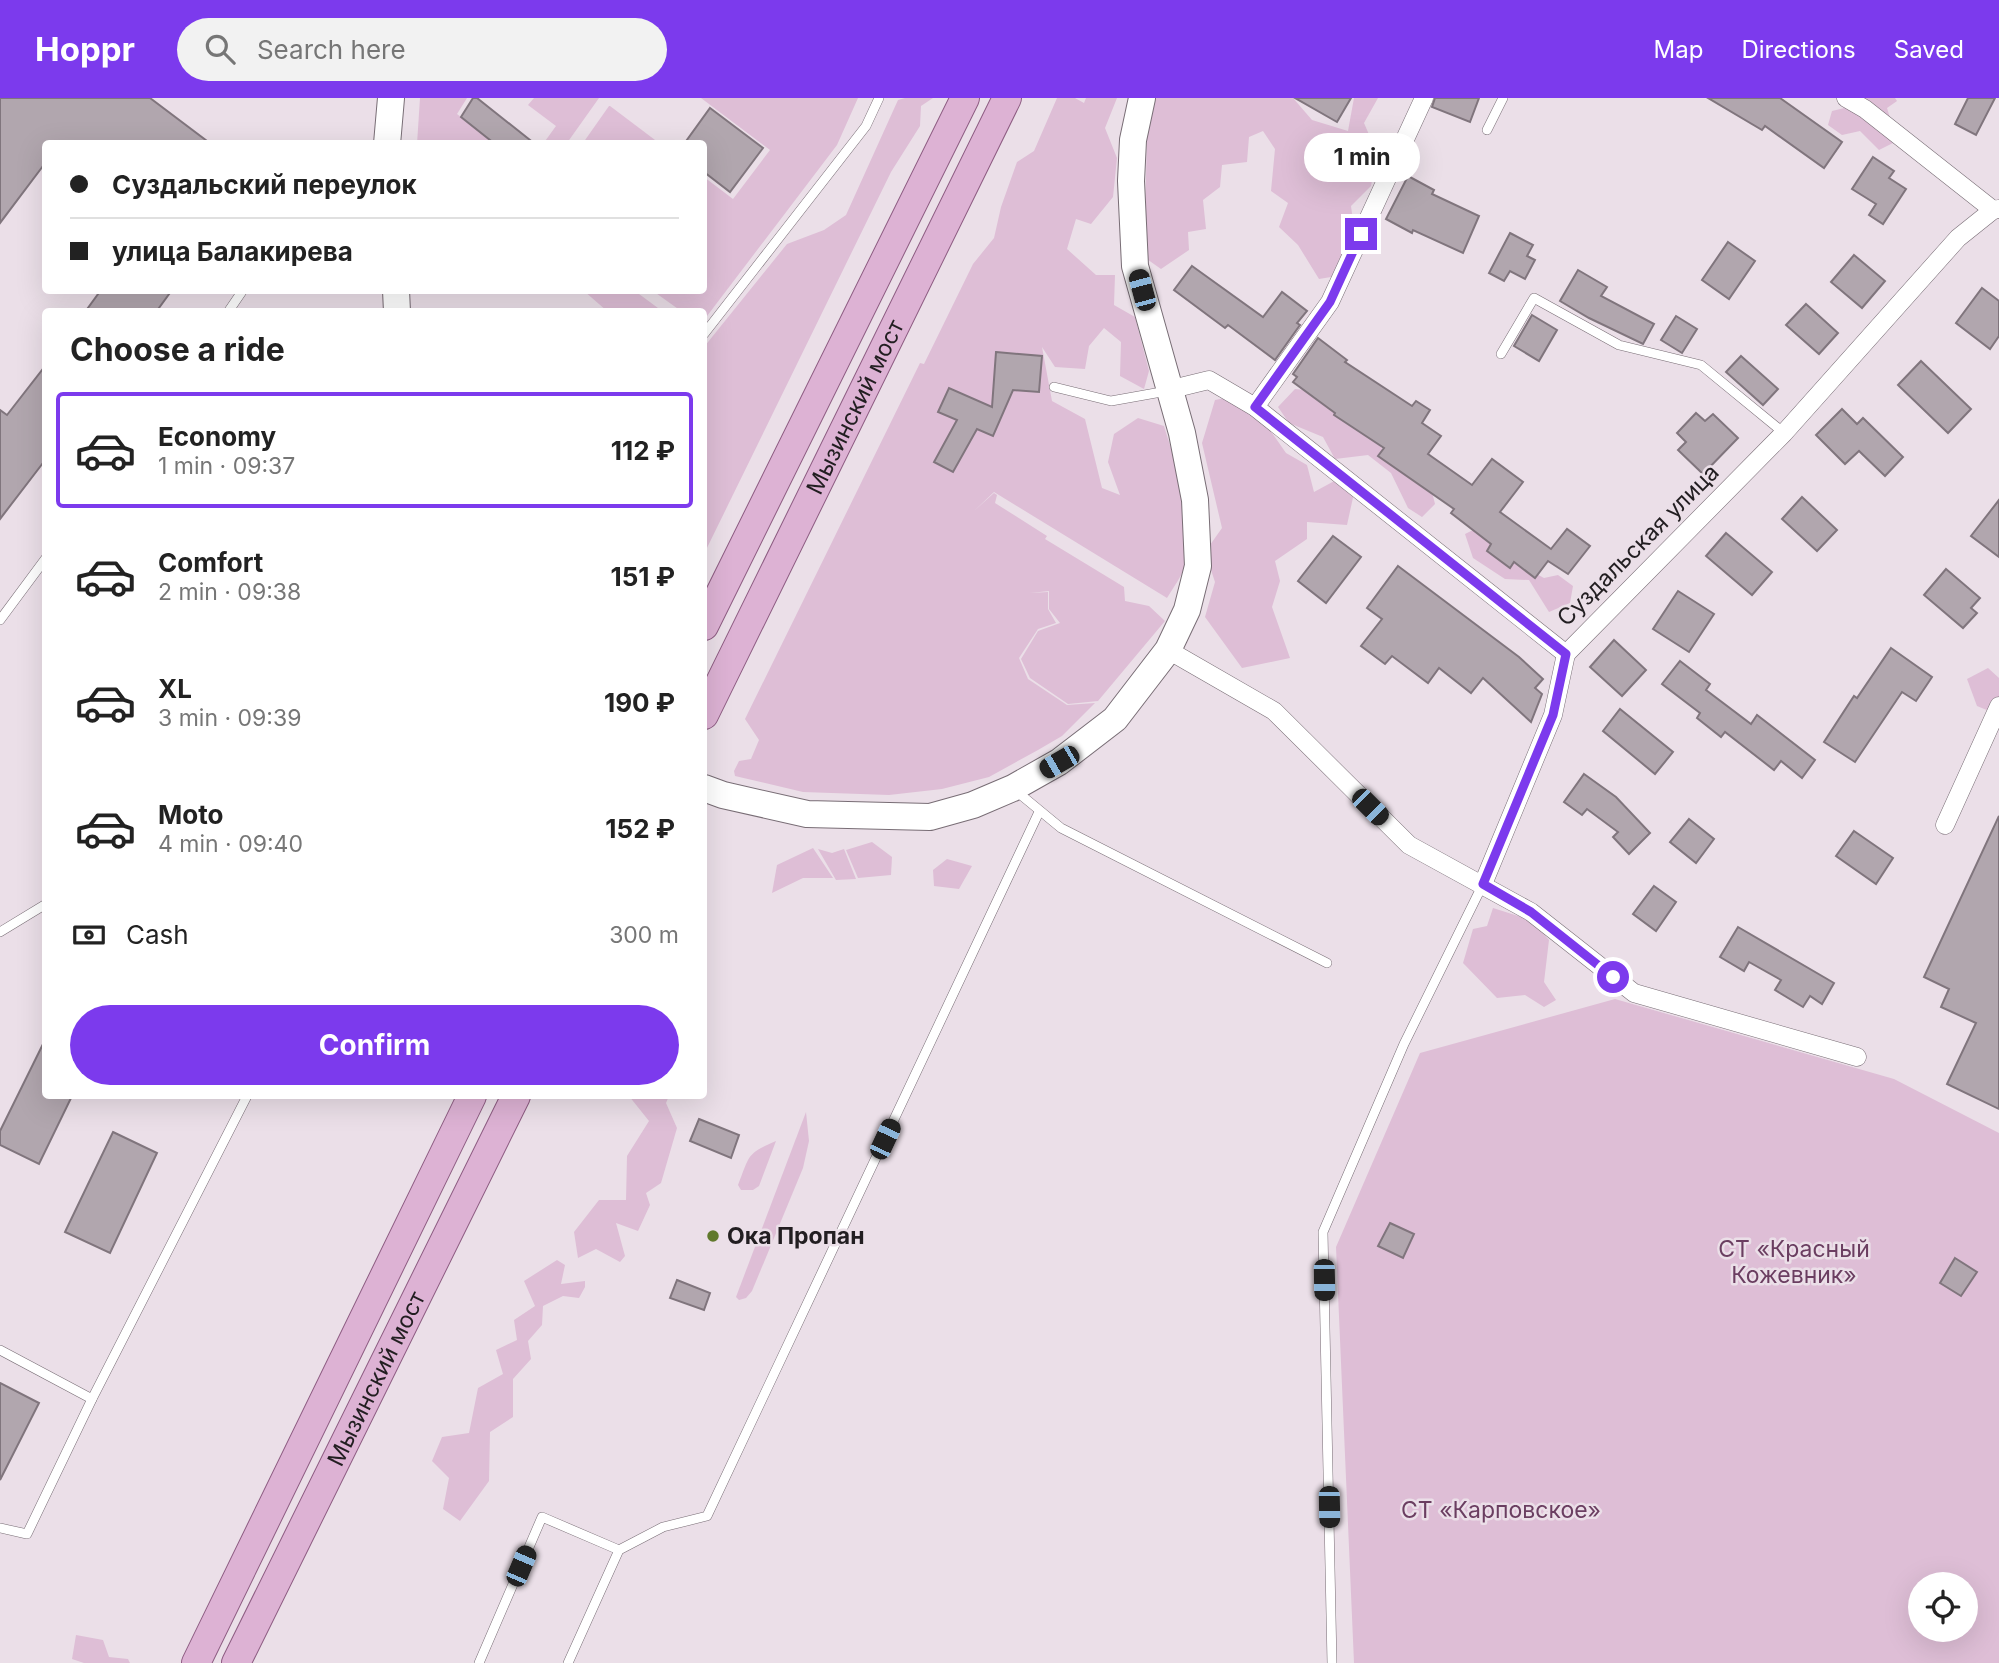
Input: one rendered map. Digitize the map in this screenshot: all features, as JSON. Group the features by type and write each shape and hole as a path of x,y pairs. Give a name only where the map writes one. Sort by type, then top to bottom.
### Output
{"main road":[{"name":"Мызинский мост","path":"707,620 965,98"},
{"name":"Мызинский мост","path":"707,707 1007,98"},
{"name":"Мызинский мост","path":"196,1663 471,1099"},
{"name":"Мызинский мост","path":"236,1663 515,1099"}],"street":[{"path":"384,140 391,98"},
{"path":"707,789 807,814 930,817 973,805 1013,789 1059,762 1115,719 1168,650 1187,610 1198,566 1195,500 1182,433 1135,266 1131,181 1133,140 1142,98"},
{"path":"1255,407 1330,302 1424,98"},
{"path":"1846,98 1865,109 1996,209"},
{"name":"Суздальская улица","path":"1168,390 1209,380 1255,407 1566,654 1784,433 1958,238 1996,209"},
{"path":"1168,650 1274,710 1409,845 1531,912 1634,993 1857,1057"},
{"path":"1483,884 1553,715 1566,654"},
{"path":"1945,825 1999,706"}],"lane":[{"path":"707,330 866,126 879,98"},
{"path":"1488,130 1503,98"},
{"path":"1501,354 1534,298 1619,345 1700,365 1784,433"},
{"path":"1054,387 1111,401 1168,390"},
{"path":"0,620 42,563"},
{"path":"1013,789 1061,828 1327,963"},
{"path":"568,1663 619,1550 663,1527 707,1516 1039,811"},
{"path":"1332,1663 1323,1232 1404,1044 1483,884"},
{"path":"0,932 42,906"},
{"path":"0,1528 27,1534 92,1399 245,1099"},
{"path":"0,1350 92,1399"},
{"path":"479,1663 542,1517 619,1550"}],"green space":[{"path":"420,98 467,98 457,114 491,140 417,140"},
{"path":"534,98 599,98 569,140 546,140 556,126 528,105"},
{"path":"701,98 858,98 837,145 707,316 707,308 677,308 657,294 707,294 707,179 733,199 770,150"},
{"path":"933,98 921,106 920,126 891,172 707,548 707,343 787,244 824,230 846,215 898,100"},
{"path":"1057,98 1075,98 1084,103 1086,98 1117,98 1105,128 1117,158 1113,197 1091,224 1076,219 1067,249 1096,275 1115,275 1114,305 1135,317 1149,371 1144,389 1120,376 1121,342 1104,328 1089,346 1085,369 1055,367 1042,347 1052,401 1085,419 1102,488 1120,495 1108,462 1114,434 1138,418 1164,426 1180,477 1187,512 1189,530 1185,565 1167,598 994,492 974,511 994,493 997,495 995,503 1047,536 1045,539 1124,587 1125,601 1149,606 1165,621 1098,701 1068,704 1030,678 1021,659 1038,631 1060,623 1049,609 1049,591 1030,593 1048,592 1048,609 1056,623 1038,629 1019,658 1028,679 1067,705 1095,703 1062,736 989,777 942,789 889,795 803,792 735,776 734,771 739,761 751,759 759,740 745,719 920,363 924,364 973,264 994,238 1001,207 1017,162 1034,151"},
{"path":"1156,98 1293,98 1312,120 1348,131 1354,98 1378,98 1364,123 1377,153 1371,186 1351,206 1356,242 1337,276 1319,279 1298,245 1279,227 1288,203 1271,191 1275,149 1263,131 1249,137 1247,162 1222,165 1220,187 1203,200 1206,229 1188,232 1189,250 1161,269 1144,257 1147,138"},
{"path":"1857,98 1895,98 1897,101 1887,108 1897,141 1879,150 1860,131 1842,135 1828,125 1832,111 1861,104"},
{"path":"610,106 655,140 585,140"},
{"path":"587,294 639,294 658,308 604,308"},
{"path":"1295,389 1326,392 1372,432 1388,459 1425,464 1435,504 1422,517 1408,508 1391,473 1368,455 1335,459 1323,437 1289,423 1278,407"},
{"path":"1245,394 1286,453 1307,465 1314,492 1338,479 1354,493 1347,525 1307,522 1307,539 1275,561 1280,581 1272,607 1290,658 1242,668 1205,617 1215,582 1205,552 1222,528 1202,443 1215,400"},
{"path":"1479,527 1529,570 1544,578 1558,575 1573,586 1570,603 1549,612 1529,580 1505,579 1473,558 1465,534"},
{"path":"1988,668 1999,678 1999,715 1977,706 1967,679"},
{"path":"872,842 892,857 891,875 858,878 846,850"},
{"path":"813,848 833,878 803,878 772,893 777,865"},
{"path":"818,849 832,853 844,849 856,879 836,880"},
{"path":"947,859 972,866 959,889 934,886 933,870"},
{"path":"1493,908 1531,920 1549,940 1544,982 1556,1000 1544,1007 1525,995 1497,998 1463,963 1473,929 1487,926"},
{"name":"СТ «Красный Кожевник»","path":"1615,999 1894,1079 1999,1133 1999,1663 1354,1663 1336,1247 1420,1053"},
{"path":"631,1099 668,1099 666,1103 677,1128 661,1183 646,1193 650,1205 638,1231 616,1223 625,1256 620,1262 596,1249 578,1258 574,1232 599,1200 626,1200 627,1156 649,1121"},
{"path":"806,1112 809,1141 803,1168 752,1291 746,1298 739,1300 736,1297"},
{"path":"776,1141 759,1186 753,1190 741,1190 738,1185 750,1157"},
{"path":"557,1260 565,1265 561,1284 585,1281 585,1287 579,1298 563,1296 543,1306 542,1325 528,1341 531,1359 513,1379 513,1417 490,1432 489,1481 460,1521 443,1509 449,1478 432,1461 442,1437 469,1433 478,1388 503,1374 496,1350 517,1340 514,1320 535,1306 524,1281"},
{"path":"76,1635 103,1640 109,1657 128,1659 130,1663 84,1663 72,1659"}],"building":[{"path":"0,98 150,98 206,140 42,140 42,167 0,223"},
{"path":"473,98 477,98 530,140 490,140 461,117"},
{"path":"1295,98 1351,98 1337,122"},
{"path":"1435,98 1479,98 1470,122 1432,107"},
{"path":"1708,98 1780,98 1842,142 1824,168 1765,126 1762,130"},
{"path":"1968,98 1995,98 1976,135 1955,124"},
{"path":"710,108 763,148 730,192 707,174 707,140 687,140"},
{"path":"1873,157 1894,171 1889,178 1906,189 1883,224 1869,215 1876,204 1852,189"},
{"path":"1408,176 1434,190 1432,194 1479,216 1463,253 1413,230 1412,233 1386,219"},
{"path":"1510,233 1533,245 1527,256 1535,260 1525,279 1510,271 1504,281 1489,273"},
{"path":"1728,242 1755,261 1729,299 1702,280"},
{"path":"1854,255 1885,281 1862,308 1831,282"},
{"path":"1192,266 1263,317 1282,292 1307,311 1275,360 1228,325 1225,328 1174,290"},
{"path":"1578,270 1607,287 1601,296 1654,324 1643,344 1560,301"},
{"path":"1982,288 1999,301 1999,336 1990,349 1956,323"},
{"path":"98,294 169,294 159,308 88,308"},
{"path":"1806,304 1838,333 1819,354 1786,325"},
{"path":"1532,315 1557,330 1539,361 1514,346"},
{"path":"1676,316 1697,329 1682,353 1661,340"},
{"path":"1318,338 1347,360 1345,362 1412,406 1416,401 1430,410 1422,423 1441,436 1428,454 1472,485 1492,459 1523,482 1500,512 1551,549 1567,529 1590,546 1568,574 1548,561 1535,578 1514,562 1510,568 1487,551 1491,544 1451,513 1454,509 1378,456 1384,448 1334,415 1335,413 1293,382 1297,377 1293,374"},
{"path":"996,352 1042,356 1039,392 1013,390 993,436 977,429 953,472 934,462 957,420 938,412 949,388 992,407"},
{"path":"1741,356 1778,389 1763,405 1726,372"},
{"path":"1921,361 1971,409 1948,433 1898,385"},
{"path":"42,370 42,464 0,519 0,410 7,415"},
{"path":"1842,409 1857,424 1863,418 1903,457 1885,476 1859,451 1845,464 1816,435"},
{"path":"1696,413 1705,421 1713,414 1738,438 1703,474 1678,450 1686,442 1677,433"},
{"path":"1802,497 1837,530 1817,551 1782,519"},
{"path":"1999,500 1999,557 1971,536"},
{"path":"1726,533 1772,572 1752,595 1706,556"},
{"path":"1333,536 1361,557 1326,603 1298,581"},
{"path":"1398,566 1519,657 1543,679 1535,688 1542,694 1531,722 1483,678 1471,693 1439,668 1428,683 1392,656 1385,664 1361,646 1382,619 1367,608"},
{"path":"1946,569 1980,598 1971,608 1977,613 1963,628 1924,595"},
{"path":"1678,591 1714,614 1689,652 1653,629"},
{"path":"1614,640 1646,670 1622,696 1590,667"},
{"path":"1891,648 1932,677 1916,701 1902,692 1855,762 1824,742 1854,696 1857,698"},
{"path":"1680,661 1710,684 1706,690 1751,724 1757,715 1815,760 1802,778 1781,761 1774,770 1725,732 1721,737 1697,718 1700,713 1662,684"},
{"path":"1620,709 1673,752 1655,774 1603,731"},
{"path":"1584,774 1616,797 1650,833 1629,854 1613,837 1618,832 1587,809 1582,815 1564,802"},
{"path":"1999,816 1999,1109 1947,1084 1976,1023 1941,1007 1949,989 1924,977"},
{"path":"1689,819 1714,839 1696,863 1670,842"},
{"path":"1854,831 1893,858 1876,884 1836,856"},
{"path":"1654,886 1676,902 1656,931 1633,914"},
{"path":"1738,927 1834,983 1822,1004 1810,996 1803,1007 1775,990 1781,980 1749,962 1744,971 1720,957"},
{"path":"42,1046 42,1099 71,1099 39,1164 0,1145 0,1131"},
{"path":"699,1119 739,1135 731,1158 690,1141"},
{"path":"113,1132 157,1153 110,1253 65,1232"},
{"path":"1390,1223 1414,1234 1403,1258 1378,1246"},
{"path":"1955,1258 1977,1272 1961,1296 1940,1283"},
{"path":"677,1280 710,1293 704,1310 670,1298"},
{"path":"0,1383 39,1403 0,1480"}],"place":[{"name":"Ока Пропан","path":"713,1236"}],"route":[{"path":"1361,234 1330,302 1255,407 1566,654 1553,715 1483,884 1531,912 1613,977"}],"park label":[{"name":"СТ «Карповское»","path":"1501,1510"}]}
